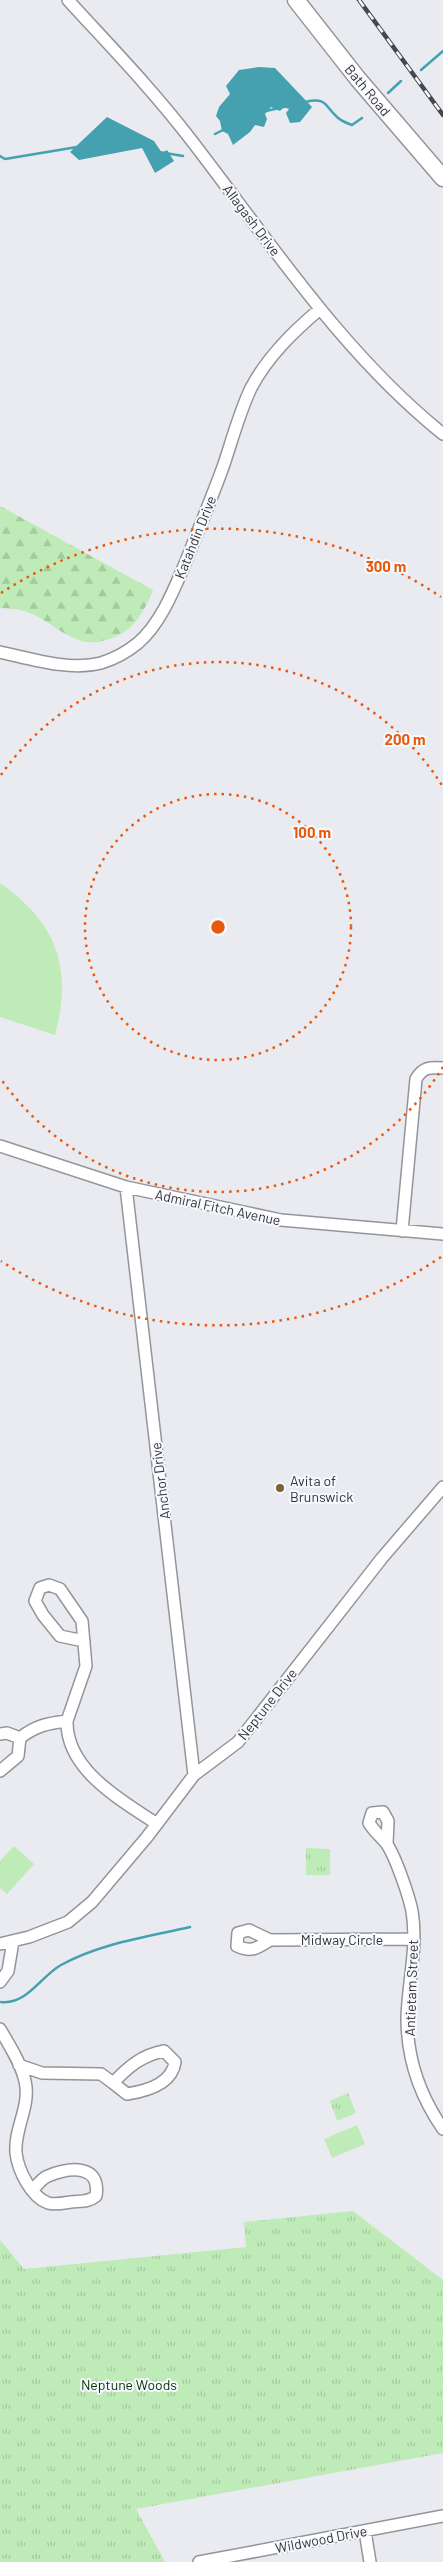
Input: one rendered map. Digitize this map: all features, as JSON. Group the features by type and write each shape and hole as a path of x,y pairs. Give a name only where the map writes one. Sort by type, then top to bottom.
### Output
{"main road":[{"name":"Bath Road","path":"296,0 358,79 443,178"}],"street":[{"name":"Allagash Drive","path":"68,0 151,90 320,309 373,369 443,434"},
{"name":"Katahdin Drive","path":"0,652 43,662 78,665 100,663 122,655 139,643 156,622 174,590 216,486 250,390 268,359 297,328 320,309"},
{"path":"402,1231 416,1079 421,1070 430,1067 443,1068"},
{"name":"Admiral Fitch Avenue","path":"0,1146 126,1187 280,1220 443,1234"},
{"name":"Anchor Drive","path":"126,1187 194,1775"},
{"name":"Neptune Drive","path":"0,1944 68,1922 92,1902 194,1775 238,1742 382,1558 443,1488"},
{"path":"84,1641 60,1636 43,1615 35,1600 40,1588 49,1585 60,1589 82,1621 84,1641 86,1666 67,1721 71,1746 80,1763 120,1799 156,1824"},
{"path":"0,1771 18,1756 20,1738 32,1729 48,1723 67,1721"},
{"path":"0,1734 6,1733 20,1738"},
{"name":"Antietam Street","path":"387,1844 410,1903 414,1965 408,2018 410,2050 416,2081 429,2110 443,2129"},
{"name":"Midway Circle","path":"270,1940 413,1939"},
{"path":"0,1982 8,1972 13,1941"},
{"path":"0,2029 19,2065 25,2081 26,2101 17,2134 16,2152 19,2170 33,2190 40,2199 50,2203 91,2201 96,2196 98,2185 93,2175 84,2170 46,2176 33,2190"},
{"path":"19,2065 42,2073 101,2074 127,2094 144,2092 164,2081 173,2072 175,2062 164,2051 156,2053 131,2064 113,2082"},
{"name":"Wildwood Drive","path":"199,2562 243,2558 443,2516"},
{"path":"365,2531 370,2562"}],"green space":[{"path":"0,506 153,590 141,615 123,633 99,642 88,642 80,641 65,634 25,611 0,608"},
{"path":"0,883 35,914 47,931 56,949 61,968 62,989 55,1035 0,1017"},
{"path":"14,1846 34,1864 7,1894 0,1888 0,1861"},
{"path":"306,1848 330,1849 330,1875 306,1875"},
{"path":"348,2093 356,2113 337,2121 330,2101"},
{"path":"357,2125 365,2144 332,2158 324,2139"},
{"name":"Neptune Woods","path":"353,2211 443,2280 443,2453 136,2509 165,2562 0,2562 0,2240 24,2269 246,2247 244,2222"}],"water":[{"path":"259,67 275,68 312,107 300,122 290,123 286,113 289,109 284,107 280,111 271,107 265,114 267,119 264,127 255,125 250,132 233,145 228,134 222,131 220,121 216,116 219,107 230,94 226,86 239,70"},
{"path":"107,117 154,141 162,153 167,150 174,161 155,173 142,148 79,160 70,152"}],"waterway":[{"path":"421,70 443,51"},
{"path":"388,93 401,81"},
{"path":"305,102 321,101 344,122 352,125 362,118"},
{"path":"266,111 288,106"},
{"path":"215,134 223,130"},
{"path":"0,156 5,159 77,147"},
{"path":"159,152 183,156"},
{"path":"1,2002 10,2002 26,1995 54,1970 76,1957 108,1946 190,1927"}],"railway":[{"path":"359,0 443,115"}],"place":[{"name":"Avita of Brunswick","path":"280,1488"}]}
